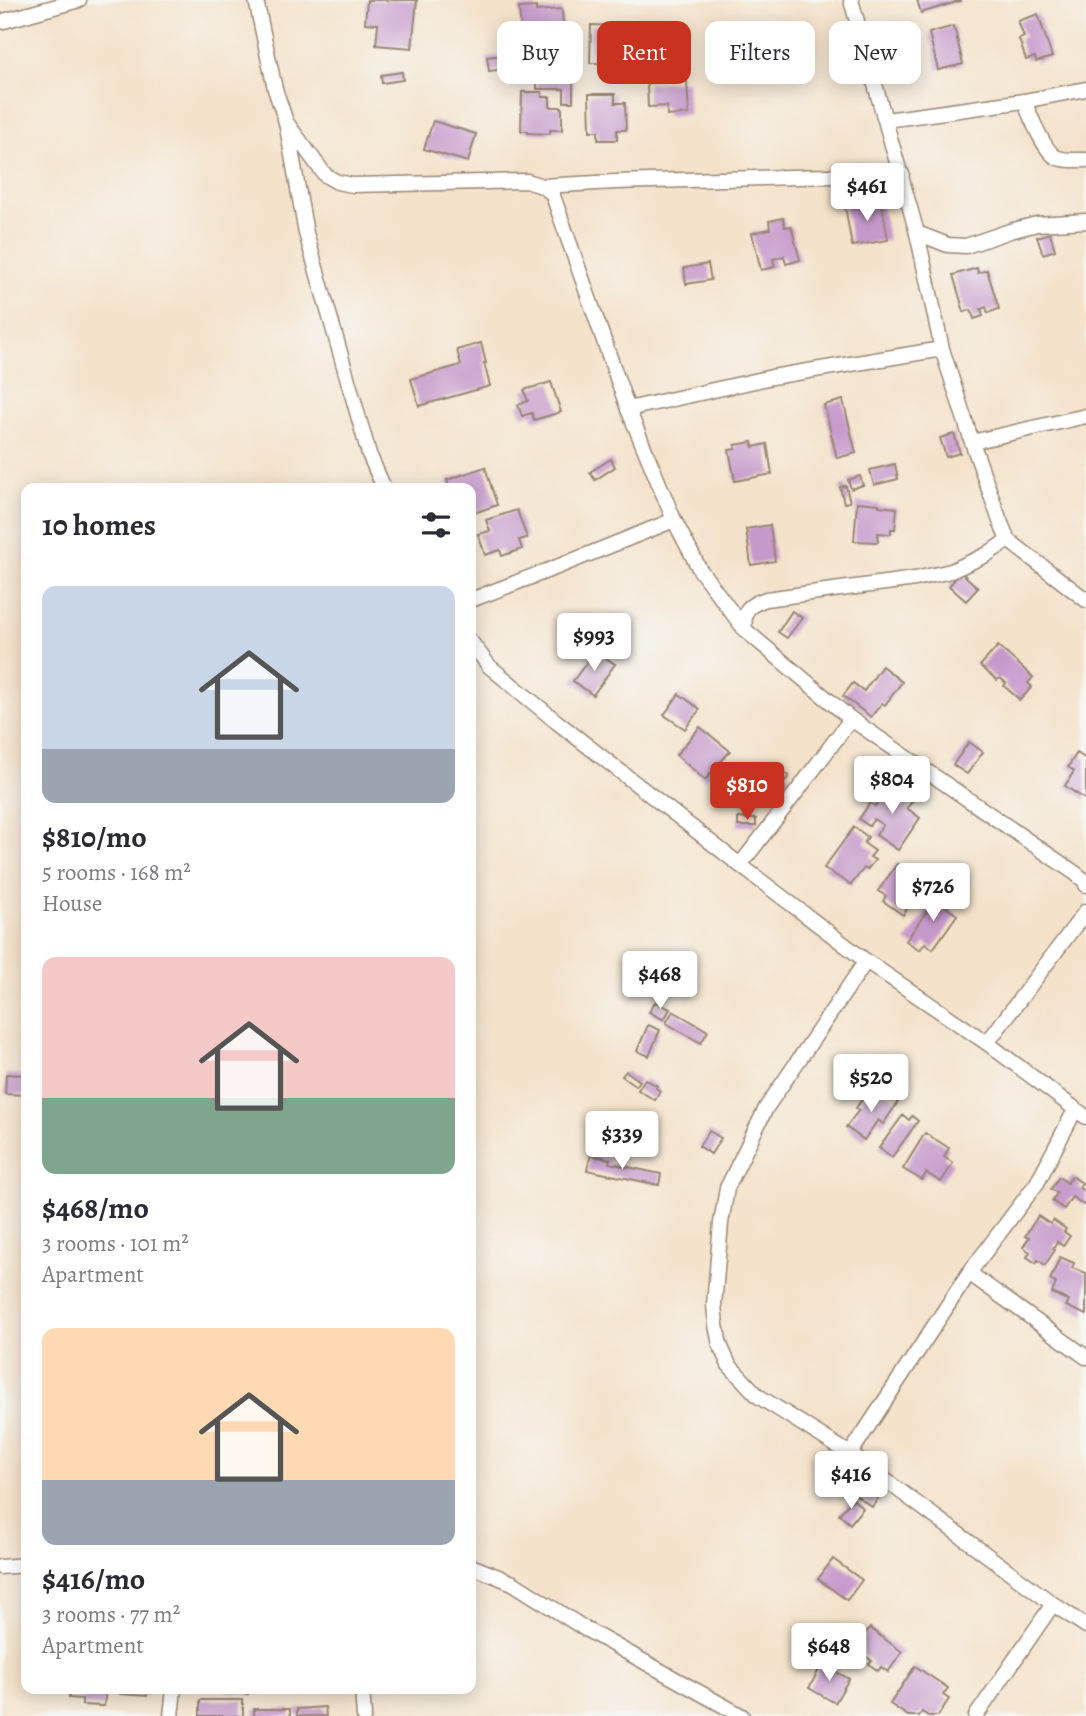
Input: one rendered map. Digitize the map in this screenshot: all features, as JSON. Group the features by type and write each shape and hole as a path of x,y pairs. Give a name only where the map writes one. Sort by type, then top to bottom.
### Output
{"street":[{"path":"0,22 79,0"},
{"path":"256,0 275,89 286,122 306,233 369,454 382,483"},
{"path":"850,2 902,174 942,349 1000,521 1008,540 1086,600"},
{"path":"886,120 1024,101 1086,89"},
{"path":"1024,101 1047,148 1055,158 1086,160"},
{"path":"286,122 325,175 337,182 353,186 527,181 552,193 628,409 674,520 700,570 745,630 850,719 1086,882"},
{"path":"542,186 902,174"},
{"path":"917,233 948,245 966,246 1037,224 1086,221"},
{"path":"628,409 772,377 942,349"},
{"path":"972,442 1086,416"},
{"path":"476,598 674,520"},
{"path":"745,630 744,616 747,608 754,603 766,599 915,579 951,571 986,555 1008,540"},
{"path":"476,649 489,666 547,714 740,865 866,961 987,1043 1081,1114 1037,1183 970,1273 850,1454"},
{"path":"740,865 850,719"},
{"path":"987,1043 1086,911"},
{"path":"866,961 766,1108 727,1188 721,1223 715,1304 720,1345 729,1365 758,1396 850,1454 1052,1604 1086,1626"},
{"path":"970,1273 1086,1357"},
{"path":"0,1567 21,1565"},
{"path":"476,1568 513,1583 587,1630 742,1716"},
{"path":"976,1716 1052,1604"},
{"path":"171,1716 173,1694"},
{"path":"362,1694 364,1716"}],"building":[{"path":"367,0 417,0 412,48 376,45 378,24 365,23"},
{"path":"917,0 960,0 960,1 921,13"},
{"path":"536,7 536,11 562,9 563,21 520,21 519,8"},
{"path":"1038,14 1052,57 1036,62 1035,57 1026,60 1019,39 1024,37 1018,21"},
{"path":"591,25 597,25 597,63 590,63"},
{"path":"954,26 963,64 938,70 929,33"},
{"path":"497,56 497,70 489,71 487,57"},
{"path":"402,72 403,80 382,83 381,75"},
{"path":"537,84 573,84 573,102 564,102 564,89 537,89"},
{"path":"647,84 687,84 689,114 667,116 667,106 648,107"},
{"path":"522,92 542,92 542,97 550,97 550,107 562,107 562,130 550,130 550,134 521,131"},
{"path":"589,94 615,94 615,103 625,103 626,130 617,130 617,140 598,140 598,131 590,131"},
{"path":"433,121 476,134 468,162 424,149"},
{"path":"881,199 888,240 852,246 845,206"},
{"path":"783,218 785,227 791,226 800,260 786,264 784,256 773,259 775,267 761,270 752,233 770,229 769,221"},
{"path":"1050,233 1055,250 1043,254 1037,237"},
{"path":"708,264 711,280 686,284 684,268"},
{"path":"977,268 978,273 987,270 999,309 988,313 986,307 981,309 983,316 974,319 971,310 964,312 953,275"},
{"path":"481,343 490,386 419,406 411,379 461,365 457,350"},
{"path":"551,382 561,412 534,420 532,413 522,416 518,405 528,401 524,390"},
{"path":"843,400 856,453 837,458 824,405"},
{"path":"954,434 960,453 946,457 940,438"},
{"path":"752,442 753,447 767,444 772,474 735,481 729,450 736,449 735,445"},
{"path":"611,459 615,467 595,480 590,472"},
{"path":"895,464 898,479 874,485 870,470"},
{"path":"485,467 497,505 476,512 476,483 448,483 447,480"},
{"path":"860,476 863,485 851,489 848,480"},
{"path":"846,486 850,502 844,503 840,487"},
{"path":"857,502 897,508 895,529 891,529 891,534 878,533 878,542 854,541"},
{"path":"517,510 527,538 519,540 522,549 502,556 500,550 485,555 478,534 490,531 486,520"},
{"path":"770,525 775,561 751,565 746,529"},
{"path":"961,572 978,588 966,601 949,586"},
{"path":"792,611 802,618 787,638 778,632"},
{"path":"998,646 1033,677 1028,683 1032,687 1020,700 1004,686 1006,683 1000,678 997,680 980,666"},
{"path":"595,651 615,664 593,695 573,681"},
{"path":"882,666 902,682 885,705 882,703 871,717 843,696 853,683 864,691"},
{"path":"679,694 700,709 685,729 664,715"},
{"path":"700,727 730,751 705,780 676,755"},
{"path":"969,742 983,752 967,774 953,765"},
{"path":"1077,753 1086,759 1086,800 1065,786 1074,771 1068,767"},
{"path":"776,768 789,776 782,785 770,777"},
{"path":"884,785 893,792 897,787 914,799 907,808 920,818 898,850 876,835 883,825 874,819 869,826 859,819 870,803 875,806 878,801 875,798"},
{"path":"738,818 756,819 756,826 738,826"},
{"path":"854,827 868,837 864,843 875,851 870,857 875,860 867,870 864,868 851,885 824,868"},
{"path":"897,864 907,872 912,865 929,877 903,915 883,901 886,896 878,891"},
{"path":"941,891 953,900 947,908 957,915 933,949 925,943 920,950 906,941"},
{"path":"655,1002 670,1009 664,1020 649,1012"},
{"path":"673,1011 708,1031 701,1043 666,1023"},
{"path":"648,1025 660,1030 649,1056 637,1051"},
{"path":"626,1071 640,1081 636,1086 622,1076"},
{"path":"6,1074 21,1075 21,1095 5,1094"},
{"path":"645,1079 660,1091 655,1100 638,1090"},
{"path":"868,1091 879,1099 884,1092 898,1102 883,1124 878,1120 864,1140 846,1127 859,1110 856,1108"},
{"path":"903,1115 909,1120 912,1116 918,1121 892,1157 879,1148"},
{"path":"709,1131 721,1138 711,1154 699,1146"},
{"path":"925,1133 949,1148 944,1157 953,1163 941,1182 926,1173 922,1180 903,1169"},
{"path":"591,1155 610,1159 609,1163 661,1174 659,1185 587,1170"},
{"path":"1072,1176 1082,1183 1079,1188 1086,1192 1086,1203 1084,1205 1072,1197 1064,1209 1052,1201 1057,1193 1051,1189 1059,1177 1067,1183"},
{"path":"1038,1216 1050,1224 1053,1220 1066,1229 1064,1232 1070,1236 1063,1246 1057,1242 1045,1265 1027,1257 1030,1252 1023,1247 1029,1238 1025,1236"},
{"path":"1060,1257 1074,1263 1072,1268 1086,1273 1086,1315 1066,1306 1069,1301 1052,1293 1056,1283 1050,1280"},
{"path":"867,1481 882,1492 872,1507 856,1495"},
{"path":"853,1499 863,1508 850,1524 839,1514"},
{"path":"833,1559 862,1580 847,1600 818,1579"},
{"path":"870,1628 902,1652 888,1672 881,1667 878,1671 869,1664 872,1661 855,1648"},
{"path":"822,1664 849,1679 835,1703 809,1688"},
{"path":"915,1666 948,1688 943,1695 949,1699 938,1716 928,1716 922,1712 919,1716 908,1716 890,1704"},
{"path":"69,1694 105,1694 104,1706 82,1705 82,1699 69,1698"},
{"path":"200,1700 243,1700 243,1716 200,1716"},
{"path":"325,1707 326,1716 297,1716 297,1709"},
{"path":"254,1709 290,1709 290,1716 254,1716"}]}
